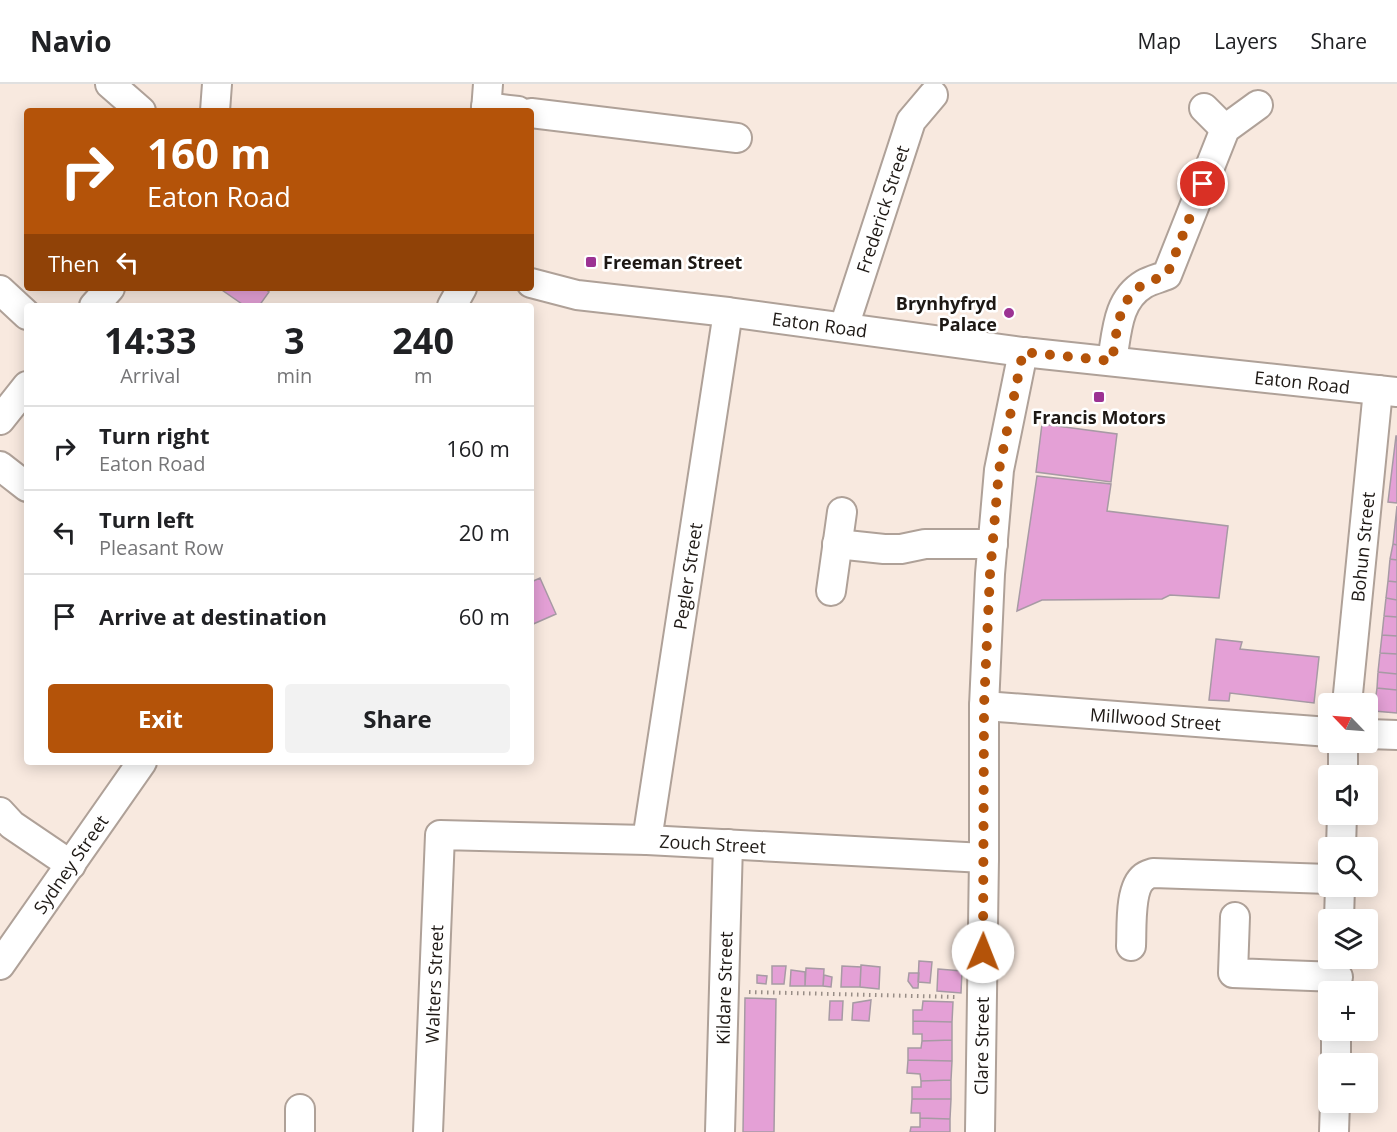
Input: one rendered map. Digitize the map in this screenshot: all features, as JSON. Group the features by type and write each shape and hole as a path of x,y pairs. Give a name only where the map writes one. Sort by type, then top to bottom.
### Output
{"street":[{"path":"110,84 138,108"},
{"path":"215,108 217,84"},
{"name":"Frederick Street","path":"844,327 911,121 933,95"},
{"path":"486,101 508,108"},
{"path":"1112,361 1120,313 1129,297 1145,283 1167,275 1225,129 1258,105"},
{"path":"1204,108 1225,129"},
{"path":"534,113 737,138"},
{"name":"Eaton Road","path":"534,284 577,295 728,312 1023,352 1388,391"},
{"path":"0,290 24,312"},
{"path":"97,303 107,291"},
{"name":"Pegler Street","path":"647,840 728,312"},
{"name":"Clare Street","path":"980,1132 984,706 999,470 1023,352"},
{"path":"0,420 24,390"},
{"name":"Bohun Street","path":"1348,693 1388,391"},
{"path":"0,466 24,485"},
{"path":"831,591 842,512"},
{"path":"837,543 884,549 901,549 925,544 993,544"},
{"name":"Millwood Street","path":"984,706 1318,731"},
{"path":"1378,734 1397,735"},
{"name":"Sydney Street","path":"0,965 140,765"},
{"path":"0,812 12,825 70,865"},
{"name":"Zouch Street","path":"440,835 647,840 984,858"},
{"name":"Walters Street","path":"428,1132 440,835"},
{"name":"Kildare Street","path":"720,1132 728,844"},
{"path":"1131,946 1133,899 1137,886 1144,877 1153,873 1318,879"},
{"path":"1235,917 1233,973 1338,976"},
{"path":"1334,1132 1335,1113"}],"path":[{"path":"724,991 982,998"}],"building":[{"path":"223,291 269,292 261,303 241,303"},
{"path":"1042,424 1117,434 1111,482 1036,472"},
{"path":"1397,436 1397,503 1388,502"},
{"path":"1037,476 1111,484 1107,511 1228,526 1219,598 1170,595 1162,599 1042,600 1017,611"},
{"path":"1397,506 1397,545 1393,544"},
{"path":"1393,544 1397,545 1397,560 1390,559"},
{"path":"1390,559 1397,560 1397,582 1388,581"},
{"path":"540,578 556,614 534,624 534,581"},
{"path":"1388,581 1397,582 1397,600 1386,598"},
{"path":"1386,598 1397,600 1397,617 1384,616"},
{"path":"1384,616 1397,617 1397,636 1382,635"},
{"path":"1382,635 1397,636 1397,654 1380,653"},
{"path":"1216,639 1242,642 1240,649 1319,657 1314,703 1230,693 1229,701 1209,700"},
{"path":"1380,653 1397,654 1397,674 1378,672"},
{"path":"1378,672 1397,674 1397,690 1377,688"},
{"path":"1377,688 1397,690 1397,713 1378,711"},
{"path":"919,961 932,962 930,983 918,982"},
{"path":"861,965 880,967 879,989 860,987"},
{"path":"772,966 786,966 784,984 772,984"},
{"path":"842,966 861,967 860,987 841,987"},
{"path":"806,968 824,969 823,986 805,986"},
{"path":"938,969 962,971 961,993 937,991"},
{"path":"791,970 805,972 805,986 790,986"},
{"path":"909,973 919,973 918,988 913,988 908,981"},
{"path":"757,975 767,976 766,984 757,983"},
{"path":"824,975 832,977 831,987 823,986"},
{"path":"745,998 776,999 774,1132 743,1132"},
{"path":"871,1000 869,1021 852,1020 853,1003"},
{"path":"830,1001 843,1001 842,1020 829,1020"},
{"path":"923,1001 953,1002 952,1022 913,1021 913,1010 922,1010"},
{"path":"913,1021 952,1022 952,1040 922,1041 922,1034 913,1034"},
{"path":"952,1040 952,1061 908,1060 908,1048 921,1048 922,1041"},
{"path":"908,1060 952,1061 951,1080 921,1081 920,1074 907,1073"},
{"path":"951,1080 951,1099 912,1099 912,1087 921,1087 921,1081"},
{"path":"912,1099 951,1099 950,1119 920,1118 920,1113 911,1113"},
{"path":"920,1118 950,1119 950,1132 910,1132 911,1127 920,1127"}],"place":[{"name":"Freeman Street","path":"591,262"},
{"name":"Brynhyfryd Palace","path":"1009,313"},
{"name":"Francis Motors","path":"1099,397"}],"route":[{"path":"983,952 984,706 990,574 999,470 1023,352 1112,361 1120,313 1129,297 1145,283 1167,275 1203,184"}]}
